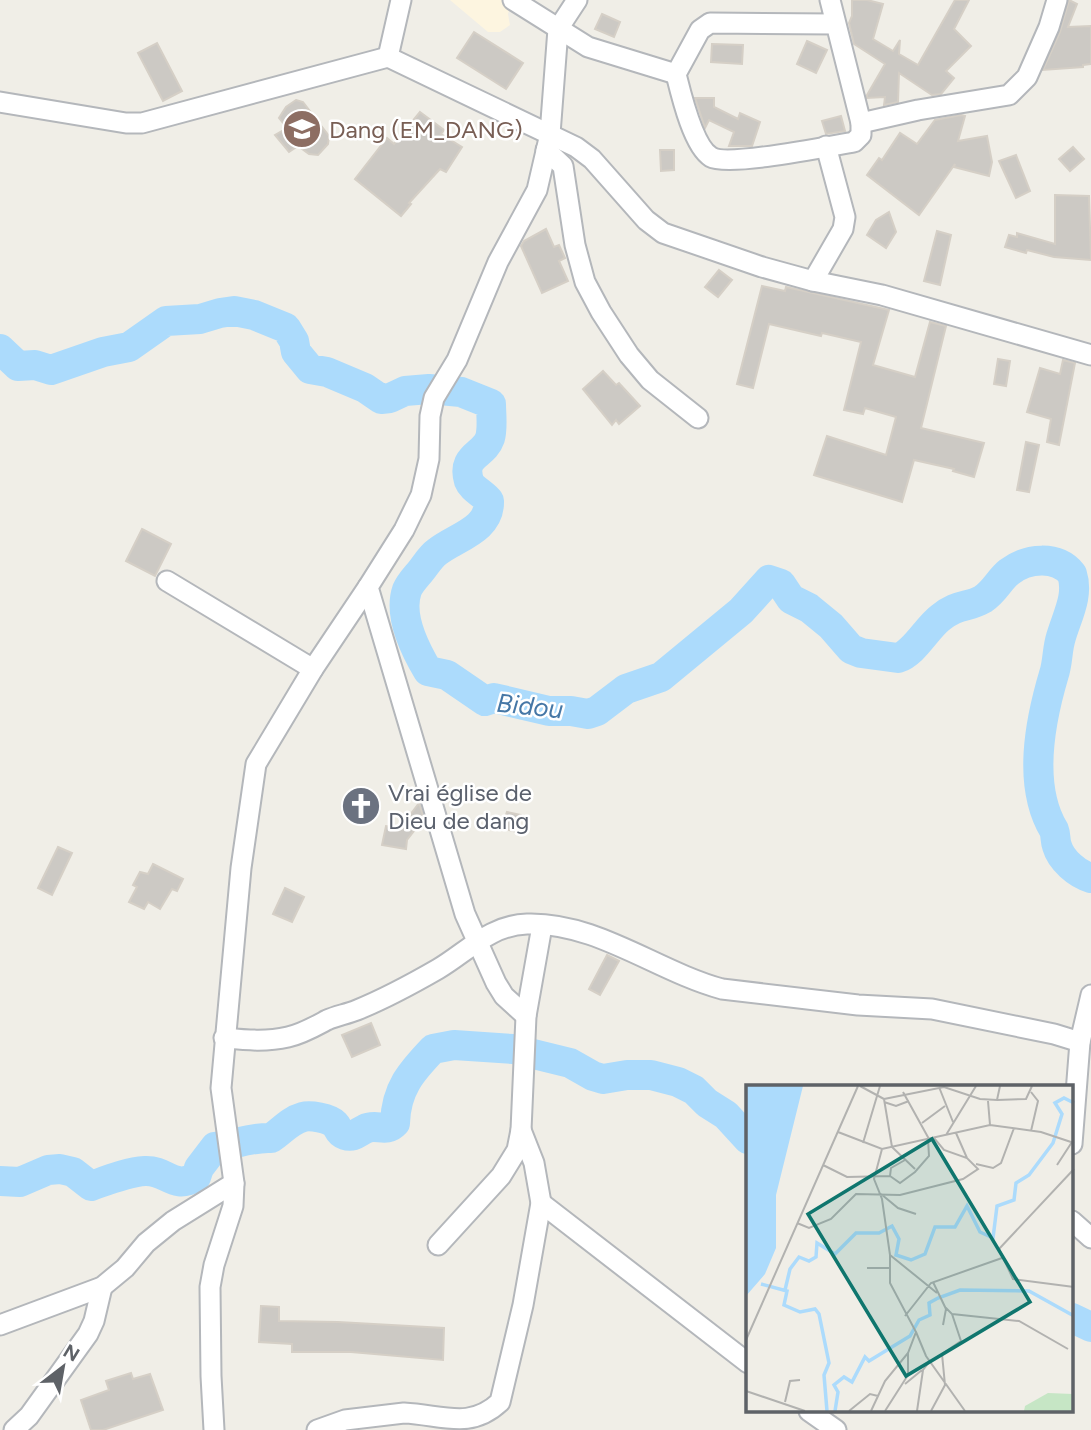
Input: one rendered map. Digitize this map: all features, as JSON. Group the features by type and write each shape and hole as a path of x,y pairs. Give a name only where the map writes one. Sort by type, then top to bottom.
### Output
{"street":[{"path":"388,57 401,0"},
{"path":"513,0 588,47 676,74"},
{"path":"208,1427 211,1376 210,1287 214,1265 233,1206 234,1182 221,1088 224,1038 241,868 256,764 313,669 404,530 421,495 429,459 430,416 434,398 457,360 498,262 537,190 548,142 558,29 577,0"},
{"path":"830,0 861,123 861,135 854,142 740,159 712,158 690,122 676,74 700,30 710,23 835,24"},
{"path":"861,123 1009,94 1027,77 1049,27 1056,0"},
{"path":"0,102 126,123 142,123 388,57 548,142 576,147 592,159 646,220 663,233 762,267 882,295 1091,355"},
{"path":"548,142 563,166 575,245 585,282 601,312 629,355 650,380 698,418"},
{"path":"813,281 843,229 845,217 826,146"},
{"path":"167,581 313,669"},
{"path":"368,587 465,914 504,996 526,1016"},
{"path":"224,1038 254,1041 298,1035 376,1001 438,969 477,941 506,928 526,924 581,930 652,963 722,989 858,1005 932,1009 1054,1034 1080,1042"},
{"path":"438,1245 511,1163 521,1130 526,1016 542,926"},
{"path":"1074,1118 1080,1042 1091,995"},
{"path":"317,1430 345,1420 404,1413 413,1413 453,1427 468,1427 485,1421 492,1415 500,1402 523,1305 541,1203 534,1163 521,1130"},
{"path":"0,1325 102,1287 125,1268 146,1243 173,1221 234,1182"},
{"path":"541,1203 746,1361"},
{"path":"1074,1223 1091,1238"},
{"path":"14,1430 29,1416 88,1334 102,1287"},
{"path":"810,1412 836,1430"}],"shaded area":[{"path":"450,0 512,0 508,14 510,25 500,32 488,32"}],"building":[{"path":"852,0 883,4 873,39 893,51 900,40 899,54 918,65 955,0 969,0 954,29 971,46 946,71 954,78 941,94 932,95 899,73 898,102 884,105 885,97 867,98 885,64 854,44 849,23"},
{"path":"1069,0 1077,4 1068,27 1091,26 1091,64 1043,70 1060,32"},
{"path":"602,14 620,22 614,37 595,29"},
{"path":"474,32 523,63 506,89 457,58"},
{"path":"807,41 827,50 816,73 797,64"},
{"path":"157,43 182,91 163,101 138,53"},
{"path":"712,44 743,45 742,64 711,62"},
{"path":"695,98 714,98 714,107 738,119 740,113 760,122 752,146 729,146 734,132 709,120 705,128"},
{"path":"296,100 303,102 329,136 328,144 318,155 309,154 298,146 289,152 275,135 287,128 279,118 286,107"},
{"path":"420,112 444,130 441,134 462,147 446,172 440,169 409,203 411,204 401,216 355,179 387,138 394,144"},
{"path":"841,116 845,131 826,134 822,121"},
{"path":"965,116 958,141 987,136 992,162 989,176 954,167 955,164 919,215 867,175 879,158 882,160 900,133 917,144 935,120"},
{"path":"1073,147 1084,159 1070,171 1059,159"},
{"path":"660,150 674,150 674,170 661,171"},
{"path":"1016,155 1030,191 1016,198 999,161"},
{"path":"1055,195 1089,196 1091,260 1054,257 1027,250 1026,253 1005,247 1009,235 1017,237 1017,233 1055,244"},
{"path":"889,212 896,232 886,248 867,235 876,220"},
{"path":"546,229 554,247 559,245 565,258 559,261 568,281 542,293 521,246 524,241"},
{"path":"937,231 951,235 940,285 924,281"},
{"path":"719,270 732,280 718,297 705,287"},
{"path":"762,286 785,291 786,287 889,310 873,365 915,377 930,322 946,326 921,428 984,443 974,477 953,471 954,469 914,460 902,502 814,475 827,436 886,455 896,417 865,408 863,414 844,410 861,342 822,333 821,336 769,324 753,388 737,384"},
{"path":"998,359 1010,361 1006,386 994,384"},
{"path":"1063,360 1075,363 1059,445 1047,442 1051,419 1027,412 1040,368 1060,374"},
{"path":"603,371 616,385 619,383 640,406 619,424 616,420 612,425 583,389"},
{"path":"1026,442 1039,445 1029,492 1017,490"},
{"path":"142,529 171,544 155,576 126,561"},
{"path":"361,790 373,797 359,820 347,813"},
{"path":"419,803 424,818 407,840 406,849 382,845 386,826 400,828"},
{"path":"507,812 521,815 517,832 501,828"},
{"path":"58,847 72,853 52,895 38,888"},
{"path":"153,864 183,879 177,891 172,889 160,909 148,902 144,909 129,902 137,887 133,885 140,872 148,874"},
{"path":"285,888 304,897 292,922 273,914"},
{"path":"607,955 619,961 600,995 589,989"},
{"path":"371,1023 380,1045 352,1057 342,1035"},
{"path":"261,1306 279,1307 279,1321 444,1328 443,1360 351,1352 292,1352 292,1344 259,1342"},
{"path":"131,1373 133,1379 150,1374 163,1410 103,1430 91,1430 81,1400 109,1390 106,1381"}],"waterway":[{"name":"Bidou","path":"0,349 18,366 35,365 51,370 103,352 129,347 166,321 200,319 234,311 254,315 286,328 294,341 296,352 310,369 327,372 365,388 381,399 405,391 429,389 461,392 491,404 490,438 471,461 467,472 471,484 489,501 488,511 471,532 432,556 410,585 405,600 410,633 428,671 447,675 485,701 494,698 549,711 588,714 597,711 626,689 661,677 741,611 769,580 781,584 791,599 809,608 831,626 851,649 898,658 909,651 940,618 952,610 983,599 1016,567 1033,561 1058,564 1072,574 1074,590 1044,712 1038,773 1046,812 1055,832 1059,851 1070,866 1091,878"},
{"path":"0,1181 20,1182 48,1170 60,1169 73,1172 91,1186 145,1171 181,1181 196,1177 199,1168 215,1147 271,1138 303,1117 328,1120 348,1136 369,1127 392,1126 395,1123 398,1100 418,1065 433,1049 454,1045 513,1049 570,1063 603,1079 651,1075 678,1082 694,1090 707,1103 726,1115 746,1137"},
{"path":"1074,1319 1091,1327"}],"place":[{"name":"Dang (EM_DANG)","path":"302,129"},
{"name":"Vrai église de Dieu de dang","path":"361,806"}]}
